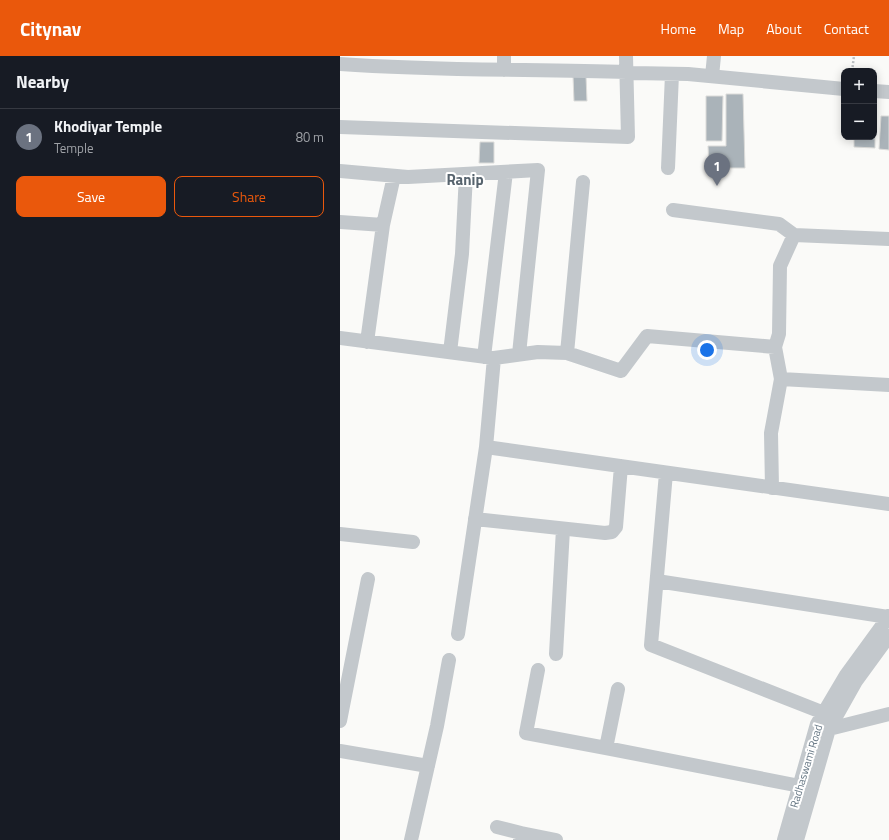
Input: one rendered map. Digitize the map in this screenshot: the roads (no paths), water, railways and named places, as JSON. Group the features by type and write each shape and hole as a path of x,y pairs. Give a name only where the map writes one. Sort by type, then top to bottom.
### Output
{"street":[{"path":"504,56 504,70"},
{"path":"340,127 628,137 629,72 626,56"},
{"path":"712,76 714,56"},
{"path":"340,64 672,74 712,76 841,88"},
{"path":"668,168 672,74"},
{"path":"877,91 889,92"},
{"path":"340,171 408,177 538,170 519,354"},
{"path":"458,634 486,447 489,358 506,172"},
{"path":"450,352 462,254 466,174"},
{"path":"367,342 383,225 394,176"},
{"path":"567,353 583,182"},
{"path":"673,210 779,224 794,235 889,239"},
{"path":"340,222 383,225"},
{"path":"772,488 771,433 781,379 775,346 779,334 780,266 794,235"},
{"path":"340,338 489,358 538,352 567,353 621,371 647,336 775,346"},
{"path":"781,379 889,385"},
{"path":"486,447 889,504"},
{"path":"475,519 605,533 612,532 616,527 621,466"},
{"path":"666,473 651,645 824,713"},
{"path":"556,654 563,529"},
{"path":"340,534 413,542"},
{"path":"340,720 368,579"},
{"path":"656,581 888,616"},
{"name":"Radhaswami Road","path":"784,840 818,724 846,675 888,616"},
{"name":"Radhaswami Road","path":"797,840 829,729 856,681 889,636"},
{"path":"411,840 437,726 449,660"},
{"path":"538,670 526,734 800,786"},
{"path":"606,748 618,689"},
{"path":"829,729 889,714"},
{"path":"340,751 428,766"},
{"path":"497,827 520,837 556,840"}],"place":[{"name":"Khodiyar Temple","path":"717,186"}],"district":[{"name":"Ranip","path":"465,179"}]}
